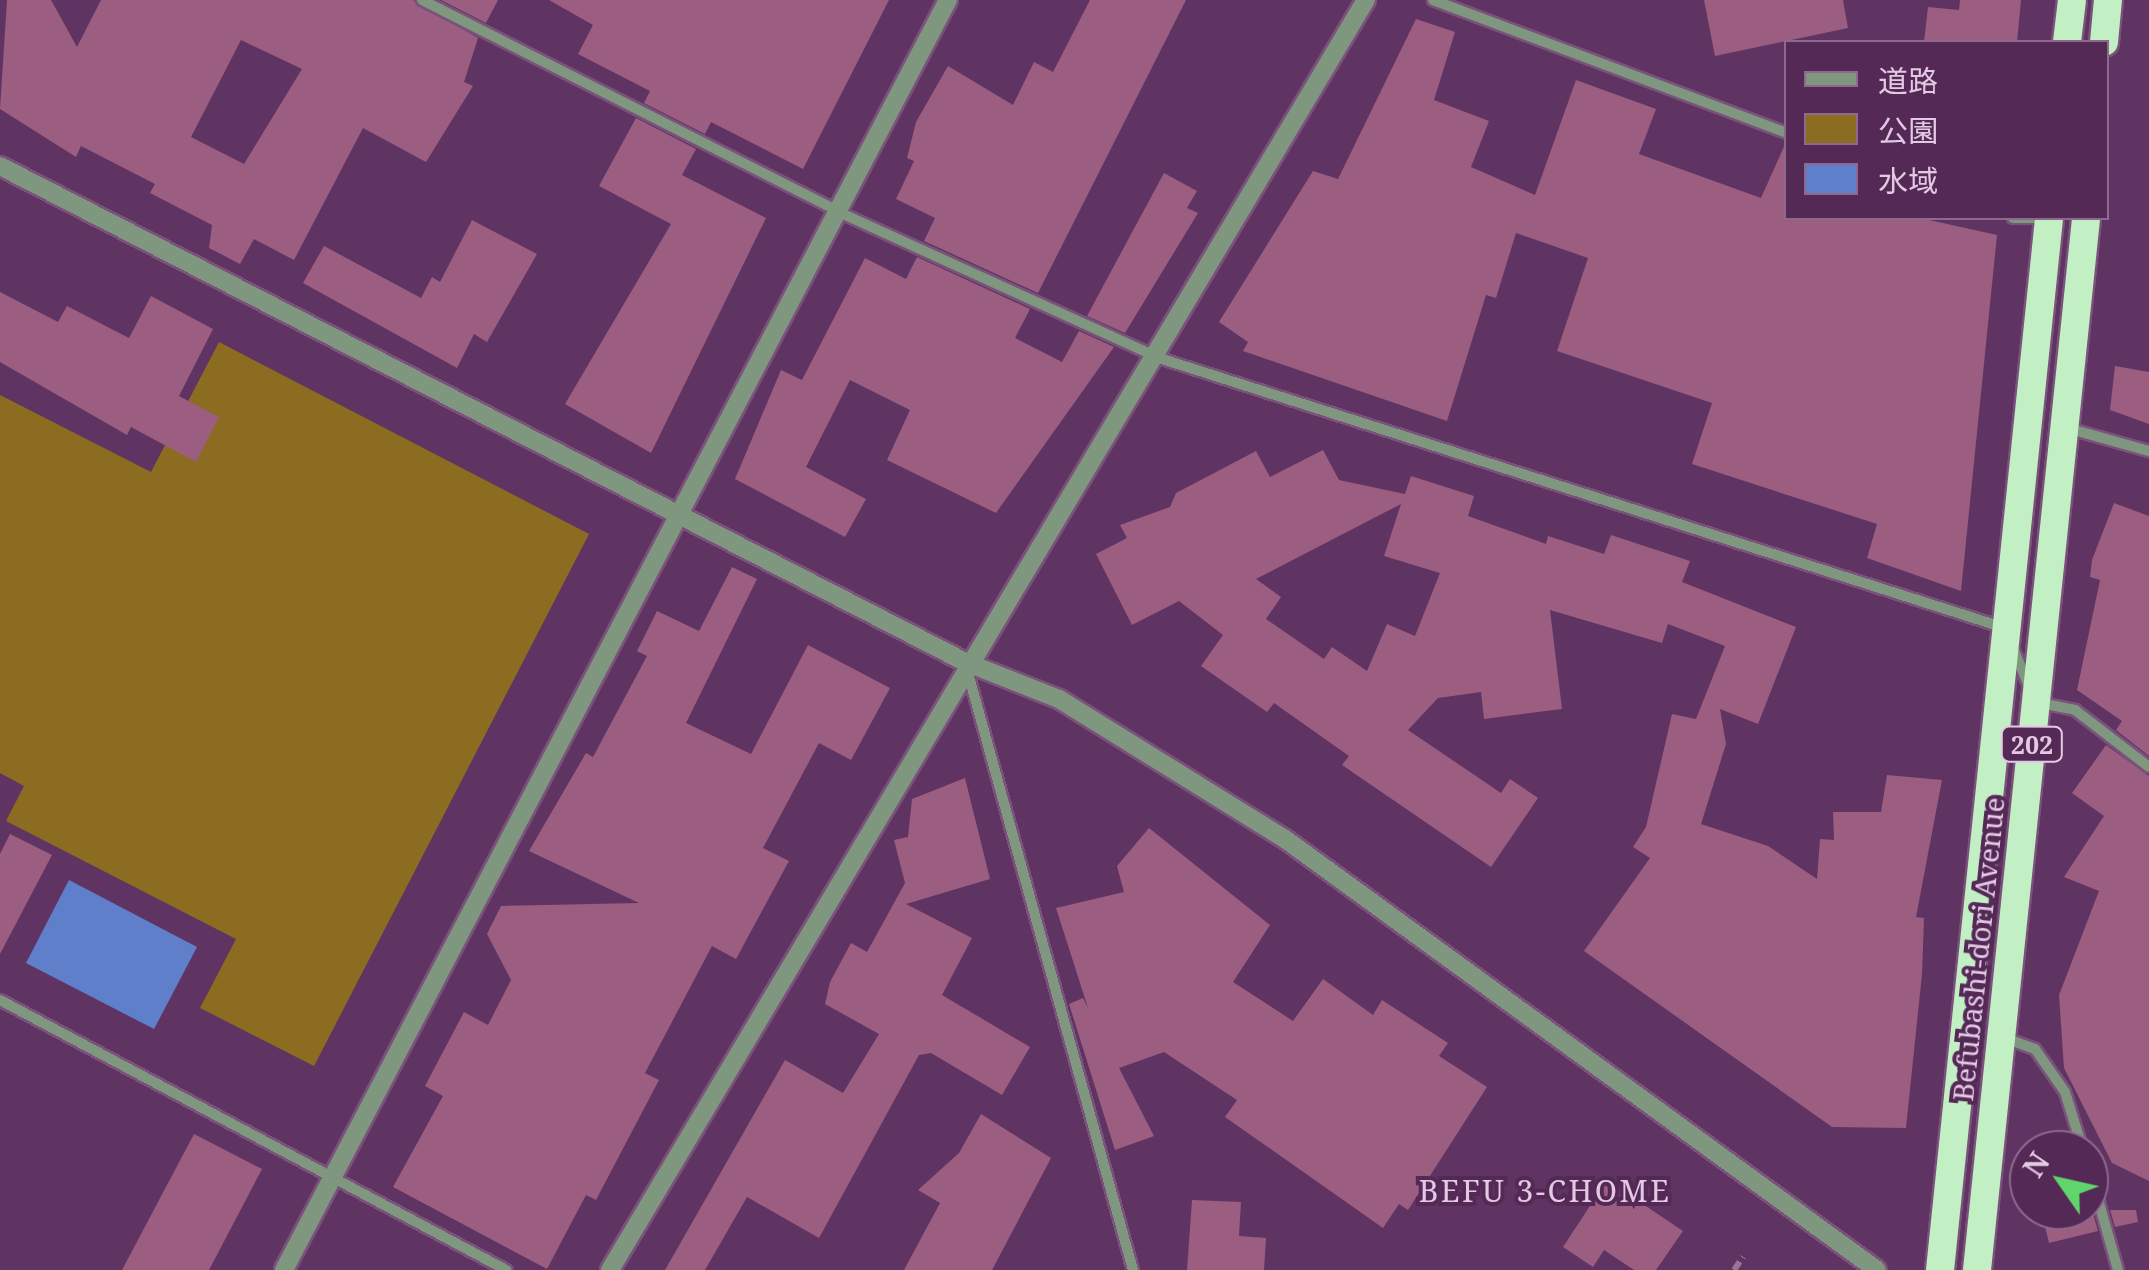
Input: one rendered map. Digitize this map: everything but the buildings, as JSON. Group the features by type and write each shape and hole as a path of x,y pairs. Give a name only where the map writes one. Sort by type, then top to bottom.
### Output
{"highway":[{"path":"2067,40 2072,0"},
{"path":"2104,40 2108,0"},
{"name":"Befubashi-dori Avenue","path":"1940,1270 2003,628 2049,220"},
{"name":"Befubashi-dori Avenue","path":"1978,1270 2086,220"}],"street":[{"path":"422,0 842,213 1159,358 2003,628 2037,702 2074,710 2149,768"},
{"path":"284,1270 679,515 842,213 948,0"},
{"path":"610,1270 965,662 1159,358 1366,0"},
{"path":"1432,0 1784,132"},
{"path":"0,166 965,662 1059,700 1284,839 1877,1270"},
{"path":"2066,428 2149,451"},
{"path":"965,662 1133,1270"},
{"path":"0,1000 506,1270"},
{"path":"2002,1036 2035,1049 2064,1092 2077,1130"},
{"path":"2107,1230 2118,1270"}],"path":[{"path":"1734,1270 1743,1257"}],"green space":[{"path":"219,342 589,534 314,1066 200,1008 236,939 6,821 24,786 0,773 0,395 151,472"}],"water":[{"path":"69,880 197,947 154,1029 26,963"}],"district":[{"name":"BEFU 3-CHOME","path":"1545,1191"}]}
